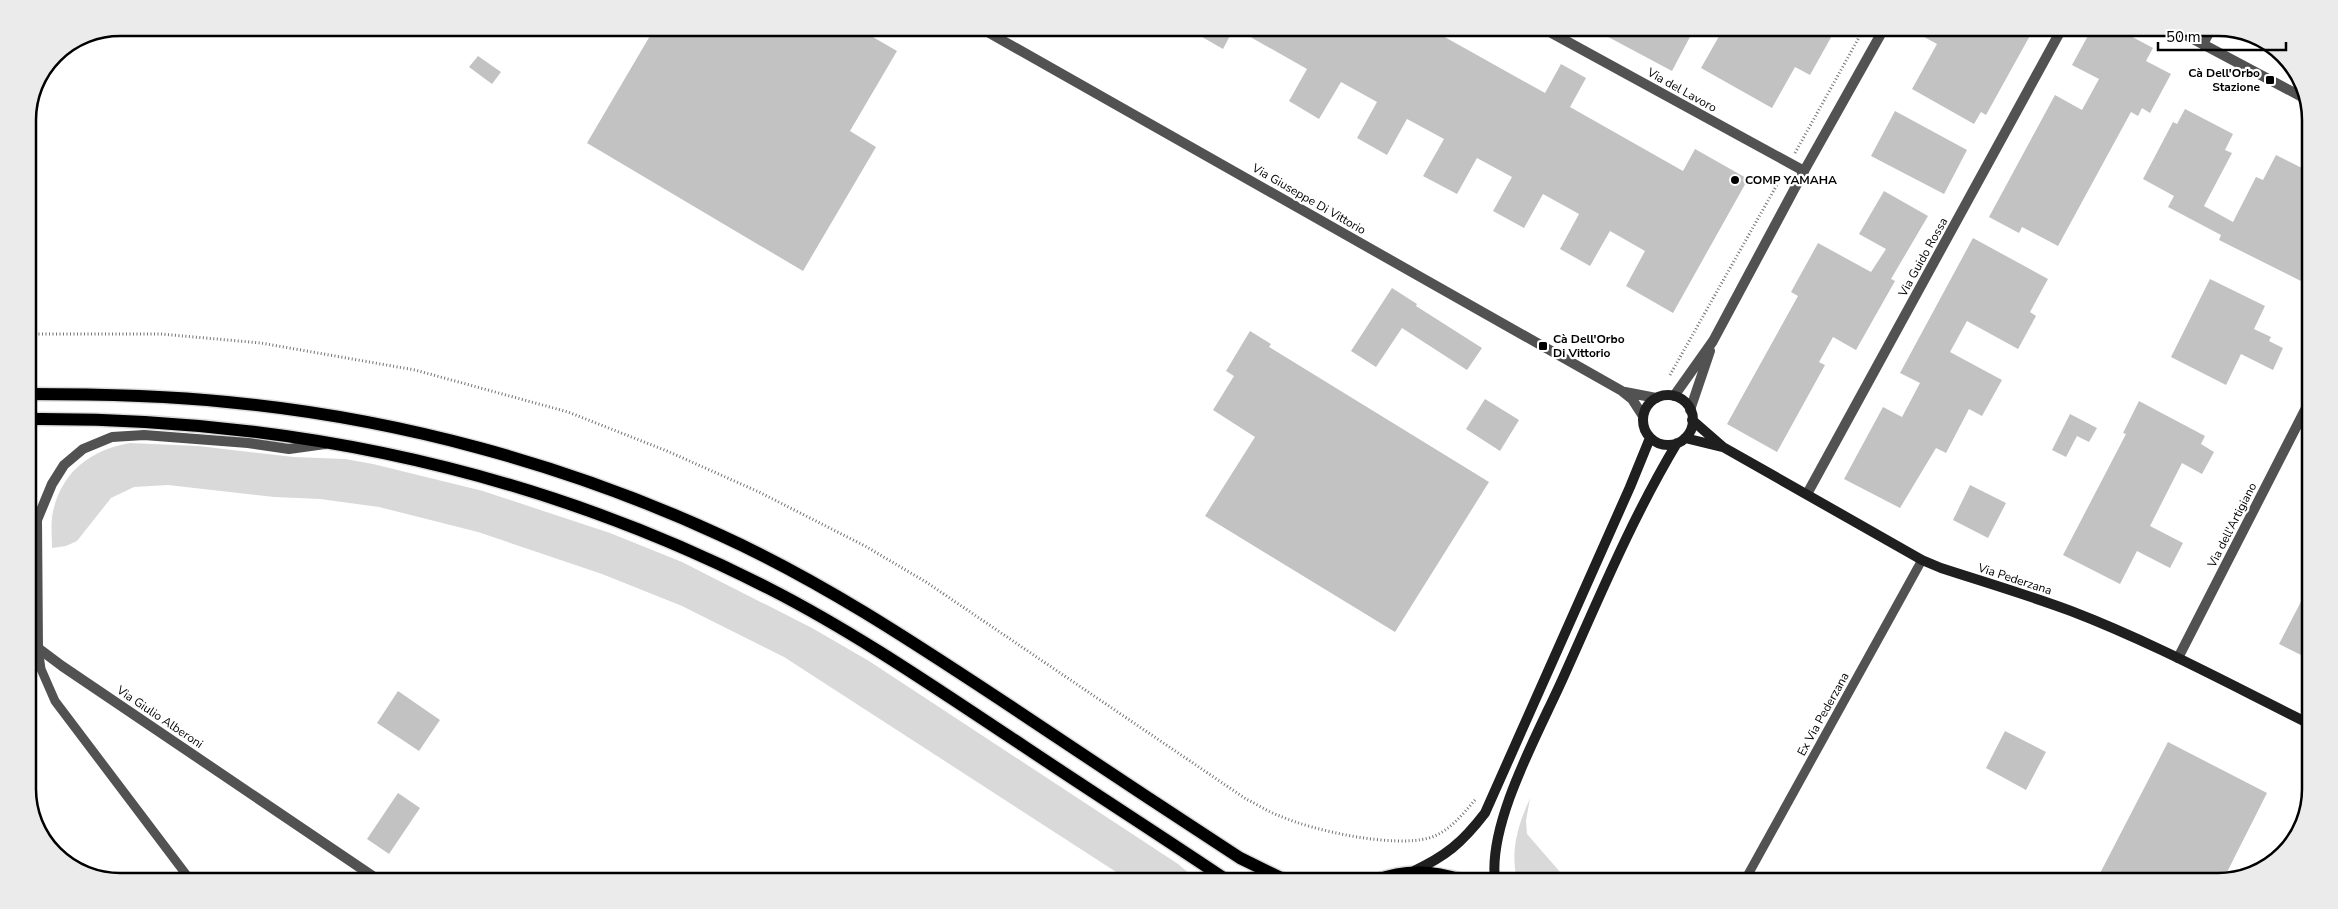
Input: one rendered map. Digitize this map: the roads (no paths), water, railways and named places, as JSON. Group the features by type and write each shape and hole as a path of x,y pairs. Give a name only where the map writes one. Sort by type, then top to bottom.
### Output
{"main road":[{"path":"36,394 144,396 229,402 348,419 486,450 577,479 664,512 721,535 887,625 1240,858 1271,873"},
{"path":"1495,873 1495,846 1511,794 1636,515 1681,440 1692,426 1691,415 1686,404 1674,396 1661,396 1650,402 1643,416 1645,431 1650,438 1662,444 1681,440"},
{"name":"Via Pederzana","path":"1691,415 1723,447 1922,560 1940,568 2072,612 2178,658 2302,720"},
{"path":"36,419 90,419 178,423 257,431 334,443 430,463 494,480 556,499 630,526 770,590 839,627 919,676 1216,873"},
{"path":"1408,873 1435,861 1466,838 1485,813 1650,438"},
{"name":"Via Pederzana","path":"1681,440 1723,447"},
{"path":"1196,860 1206,873"},
{"path":"1412,872 1439,873"}],"street":[{"name":"Via Giuseppe Di Vittorio","path":"995,36 1622,391 1632,399 1643,416"},
{"name":"Via del Lavoro","path":"1557,36 1804,171"},
{"path":"1674,396 1713,340 1880,36"},
{"name":"Via Guido Rossa","path":"1807,494 2058,36"},
{"path":"2187,36 2298,95"},
{"path":"1691,415 1713,340"},
{"name":"Via Giuseppe Di Vittorio","path":"1622,391 1656,398"},
{"name":"Via dell'Artigiano","path":"2178,658 2302,416"},
{"path":"38,648 37,520 52,484 64,465 82,449 112,437 144,434 248,443 289,449 334,443"},
{"name":"Via Giulio Alberoni","path":"38,648 368,873"}],"lane":[{"path":"2203,45 2208,36"},
{"name":"Ex Via Pederzana","path":"1749,873 1922,560"},
{"path":"38,648 41,669 55,701 185,873"}],"place":[{"name":"Cà Dell'Orbo Stazione","path":"2270,80"},
{"name":"COMP YAMAHA","path":"1735,180"},
{"name":"Cà Dell'Orbo Di Vittorio","path":"1543,346"}]}
